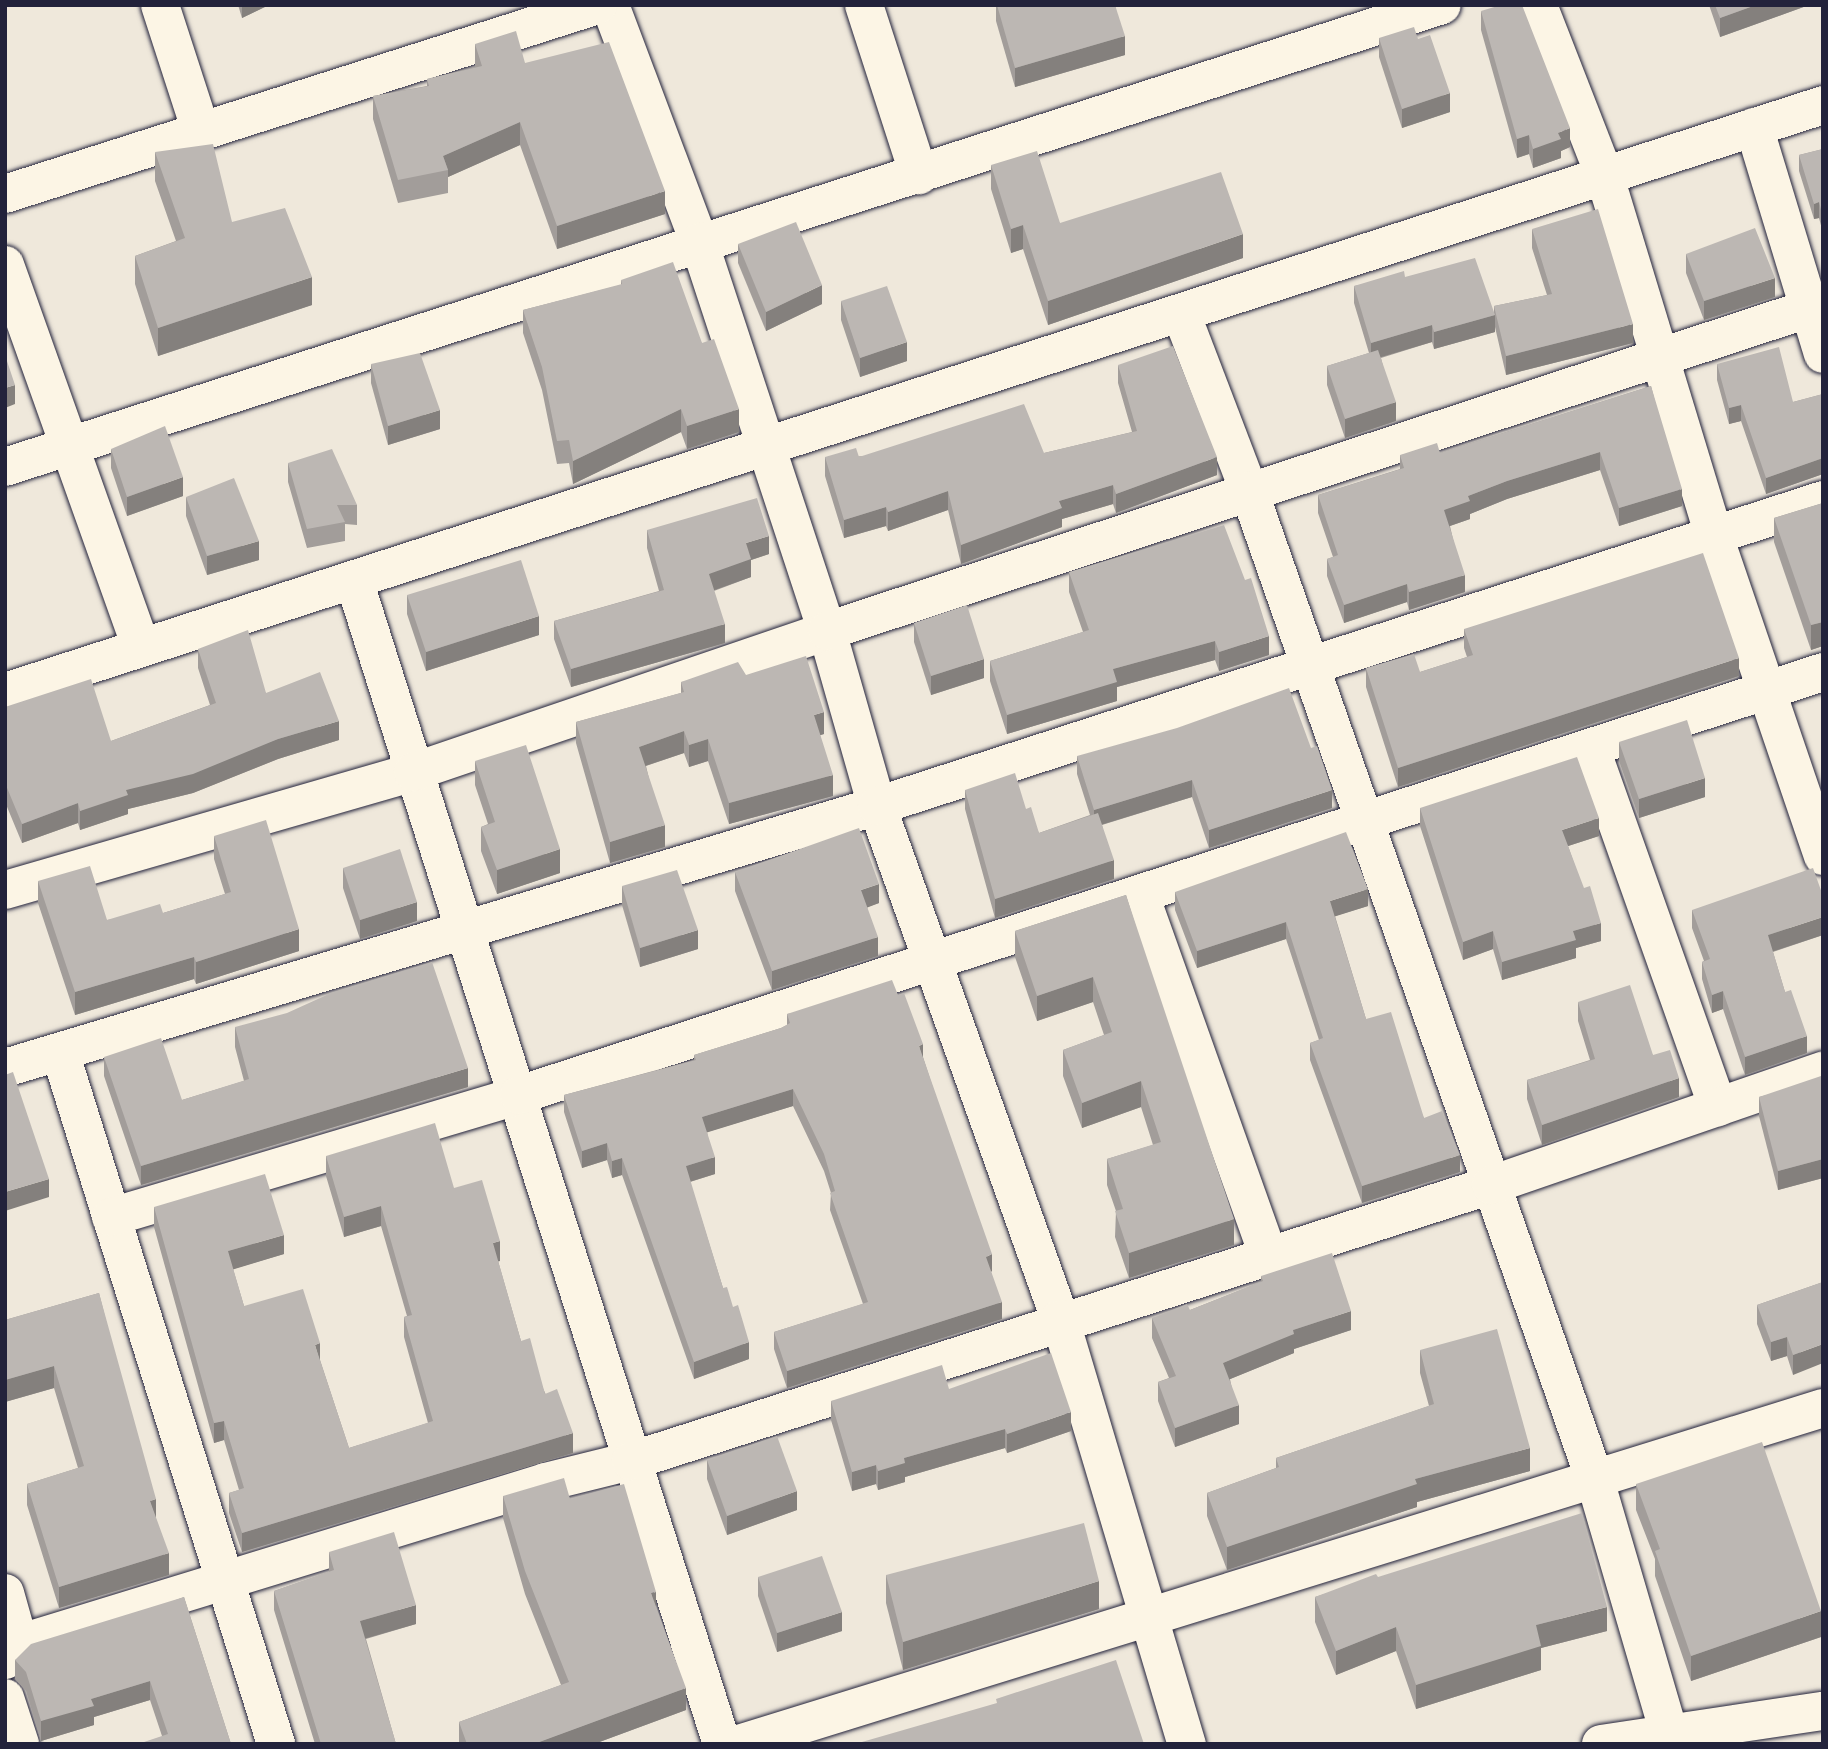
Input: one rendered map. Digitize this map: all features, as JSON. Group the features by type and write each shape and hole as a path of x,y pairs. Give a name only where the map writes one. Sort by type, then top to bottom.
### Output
{"street":[{"path":"160,5 201,131"},
{"path":"5,194 598,5"},
{"path":"610,5 699,242 827,631 877,806 1060,1320 1187,1744"},
{"path":"864,5 919,175"},
{"path":"5,467 1442,5"},
{"path":"1538,5 1605,177 1714,536 1823,856"},
{"path":"5,692 767,449 1823,105"},
{"path":"1754,127 1815,306 1823,354"},
{"path":"5,265 66,447 141,647"},
{"path":"5,890 413,772 827,631 1815,306"},
{"path":"1181,313 1249,491 1595,1480 1670,1739"},
{"path":"5,1068 877,806 1823,500"},
{"path":"355,580 462,929 519,1095 631,1461 722,1744"},
{"path":"111,1217 519,1095 1364,824 1823,672"},
{"path":"1591,748 1718,1107"},
{"path":"1140,895 1268,1255"},
{"path":"60,1052 276,1744"},
{"path":"5,1593 10,1650 546,1482 631,1461 1060,1320 1491,1185 1823,1071"},
{"path":"739,1744 1150,1619 1823,1408"},
{"path":"5,1698 20,1744"},
{"path":"1601,1744 1670,1739 1823,1711"}],"building":[{"path":"997,5 1115,5 1125,36 1015,68"},
{"path":"1501,5 1522,5 1570,128 1558,133 1561,139 1533,149 1529,135 1517,139 1481,11"},
{"path":"1715,5 1756,5 1720,18"},
{"path":"1414,27 1418,39 1430,35 1450,93 1402,109 1379,38"},
{"path":"516,31 525,63 609,42 665,191 557,226 520,122 443,156 448,170 398,180 373,96 429,86 427,79 482,66 475,44"},
{"path":"213,144 232,222 285,208 312,277 158,328 135,256 185,238 155,152"},
{"path":"1823,149 1823,217 1819,202 1814,204 1799,155"},
{"path":"1037,151 1060,223 1221,172 1243,234 1048,301 1023,225 1011,229 991,165"},
{"path":"1598,209 1633,324 1506,356 1494,306 1552,294 1532,229"},
{"path":"796,222 822,285 766,312 738,244"},
{"path":"1755,228 1775,278 1704,301 1686,254"},
{"path":"1475,258 1495,315 1434,332 1432,325 1371,343 1354,286 1404,271 1405,277"},
{"path":"673,262 702,343 714,339 739,409 687,426 681,409 573,461 569,440 557,441 542,367 523,310 622,284 621,280"},
{"path":"887,286 907,342 860,358 841,301"},
{"path":"1173,346 1217,457 1116,494 1113,485 1059,501 1062,508 961,545 948,491 888,512 886,507 844,520 825,457 856,448 859,457 1024,404 1044,453 1137,431 1118,365"},
{"path":"1779,347 1793,402 1823,394 1823,458 1766,478 1741,405 1729,408 1717,364"},
{"path":"1378,350 1396,402 1345,419 1327,366"},
{"path":"420,353 440,410 388,426 371,364"},
{"path":"5,355 15,385 5,388"},
{"path":"1651,386 1682,489 1619,508 1600,452 1507,481 1468,496 1470,501 1444,510 1465,575 1409,592 1407,584 1344,605 1327,559 1338,555 1318,495 1404,468 1400,455 1437,443 1440,453"},
{"path":"165,426 183,477 127,497 111,449"},
{"path":"332,449 357,505 337,505 345,522 307,529 288,463"},
{"path":"234,478 259,541 207,556 186,497"},
{"path":"757,498 769,536 746,543 751,559 709,574 725,624 571,669 554,621 664,590 647,530"},
{"path":"1823,503 1823,622 1811,625 1774,518"},
{"path":"1224,525 1245,580 1251,578 1269,636 1219,652 1215,641 1113,669 1117,682 1007,715 990,661 1089,630 1069,572"},
{"path":"1703,553 1739,658 1398,768 1366,668 1414,654 1420,672 1473,655 1464,629"},
{"path":"521,560 539,616 426,652 407,595"},
{"path":"967,605 984,659 931,676 914,623"},
{"path":"248,630 266,693 320,672 339,721 278,739 193,774 126,790 128,795 80,811 78,803 22,824 5,783 5,707 91,679 111,741 216,703 198,649"},
{"path":"806,656 824,712 814,715 833,775 729,803 708,739 689,745 684,731 639,747 665,825 610,842 576,722 684,692 681,682 738,662 746,675"},
{"path":"1289,688 1311,748 1317,746 1332,790 1209,830 1192,780 1094,810 1077,756 1177,728"},
{"path":"1687,720 1705,778 1639,799 1619,742"},
{"path":"526,745 560,849 497,870 481,827 495,822 475,761"},
{"path":"1577,757 1599,818 1562,830 1584,888 1590,886 1601,923 1573,931 1576,940 1502,962 1493,931 1463,942 1420,808"},
{"path":"1015,773 1026,809 1031,807 1039,833 1098,813 1114,860 995,899 965,790"},
{"path":"266,820 299,929 196,962 194,957 75,992 38,881 90,866 107,920 160,904 163,913 231,892 214,836"},
{"path":"859,828 879,884 861,890 878,937 772,971 735,872"},
{"path":"1346,832 1368,889 1330,901 1366,1019 1391,1012 1424,1118 1442,1111 1460,1155 1362,1186 1310,1043 1323,1038 1286,922 1197,951 1175,892"},
{"path":"400,849 417,902 360,920 343,868"},
{"path":"1813,868 1823,896 1823,917 1768,935 1785,992 1791,990 1807,1036 1745,1057 1723,991 1712,995 1702,962 1710,959 1692,910"},
{"path":"677,870 698,930 640,948 622,886"},
{"path":"1126,895 1234,1219 1129,1253 1115,1211 1123,1209 1107,1159 1161,1142 1141,1081 1082,1103 1063,1050 1112,1032 1093,977 1037,996 1015,931"},
{"path":"432,962 468,1068 141,1166 104,1057 161,1038 182,1100 249,1079 235,1027 287,1013 331,993"},
{"path":"892,980 898,995 904,993 923,1044 919,1046 992,1254 986,1257 1002,1302 787,1371 774,1332 868,1302 830,1193 835,1191 824,1154 793,1089 702,1117 715,1157 686,1166 723,1288 727,1287 733,1307 738,1305 749,1342 694,1362 622,1158 612,1161 607,1143 582,1151 564,1095 696,1060 694,1055 781,1028 790,1023 787,1014"},
{"path":"1630,985 1653,1055 1670,1050 1679,1078 1542,1125 1527,1080 1595,1059 1578,1002"},
{"path":"13,1072 49,1179 5,1192 5,1075"},
{"path":"1821,1076 1823,1159 1778,1171 1759,1097"},
{"path":"435,1123 454,1188 482,1180 500,1241 493,1243 521,1341 530,1338 545,1394 557,1389 573,1433 242,1533 229,1493 244,1488 224,1421 214,1423 154,1207 265,1174 284,1235 228,1251 244,1306 303,1289 320,1343 315,1345 349,1448 433,1421 404,1317 412,1315 381,1206 344,1217 326,1156"},
{"path":"1332,1253 1351,1311 1293,1330 1294,1334 1223,1363 1239,1405 1175,1428 1158,1382 1176,1376 1152,1318 1187,1304 1190,1310 1263,1281 1261,1276"},
{"path":"1823,1282 1823,1344 1793,1355 1787,1337 1771,1342 1757,1305"},
{"path":"99,1293 156,1499 150,1501 169,1553 59,1587 27,1484 84,1466 54,1366 5,1380 5,1320"},
{"path":"1497,1329 1530,1448 1415,1479 1417,1484 1227,1547 1207,1493 1279,1467 1276,1458 1434,1404 1420,1350"},
{"path":"1051,1353 1071,1412 1007,1434 1005,1429 904,1458 905,1463 878,1471 876,1465 852,1472 831,1401 942,1365 949,1389"},
{"path":"777,1436 797,1491 727,1516 707,1460"},
{"path":"1762,1442 1821,1611 1691,1656 1655,1551 1660,1549 1636,1484"},
{"path":"564,1478 570,1499 624,1484 656,1592 651,1593 686,1688 534,1744 467,1744 459,1722 569,1682 525,1571 503,1496"},
{"path":"1582,1513 1607,1607 1536,1625 1541,1646 1416,1685 1396,1627 1336,1651 1315,1597 1376,1574 1378,1577"},
{"path":"1084,1523 1099,1581 903,1642 886,1575"},
{"path":"394,1532 416,1605 360,1621 396,1744 321,1744 274,1591 334,1570 329,1552"},
{"path":"822,1556 842,1612 777,1633 758,1577"},
{"path":"184,1597 231,1744 138,1744 168,1734 150,1681 91,1699 94,1706 41,1721 26,1672 15,1660 31,1644"},
{"path":"1116,1660 1144,1744 855,1744 997,1703 996,1699"}]}
